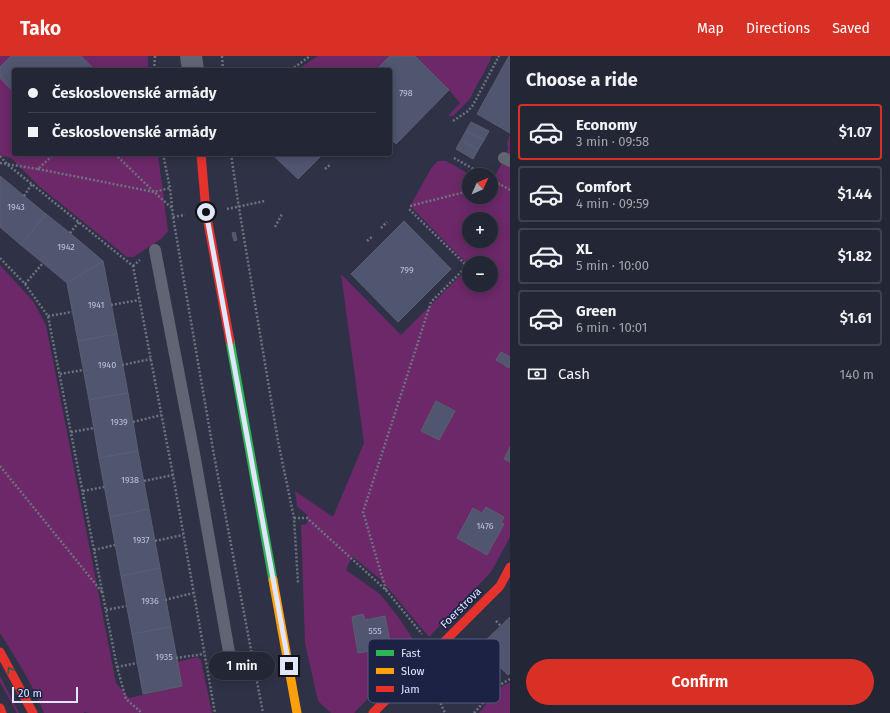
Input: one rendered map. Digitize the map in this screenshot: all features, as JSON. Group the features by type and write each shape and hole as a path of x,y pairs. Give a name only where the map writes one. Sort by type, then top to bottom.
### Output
{"street":[{"path":"191,56 193,68"},
{"path":"201,156 206,212 297,713"},
{"name":"Foerstrova","path":"447,639 500,586 510,567"},
{"path":"0,652 32,713"},
{"name":"Foerstrova","path":"373,713 383,703"},
{"path":"0,708 2,713"}],"lane":[{"path":"155,250 195,459 232,669"}],"path":[{"path":"154,68 155,56"},
{"path":"222,56 223,68"},
{"path":"294,68 310,56"},
{"path":"453,121 468,111 473,105 499,56"},
{"path":"0,156 8,165 133,266 173,475 215,713"},
{"path":"38,168 52,156"},
{"path":"117,156 172,208"},
{"path":"163,156 214,455 263,713"},
{"path":"232,156 238,208 278,441 294,518 298,588"},
{"path":"454,158 472,168"},
{"path":"0,163 38,168 154,192 170,188"},
{"path":"326,169 331,164"},
{"path":"24,196 32,184"},
{"path":"500,184 510,190"},
{"path":"386,590 363,512 432,302 467,266 409,207 462,193"},
{"path":"275,227 282,214"},
{"path":"70,233 79,222"},
{"path":"381,228 387,222"},
{"path":"367,242 373,236"},
{"path":"0,258 25,284 48,316 118,667 126,699 142,713"},
{"path":"25,284 43,263"},
{"path":"111,305 139,300"},
{"path":"48,316 72,312"},
{"path":"122,365 151,359"},
{"path":"60,374 83,370"},
{"path":"133,422 161,415"},
{"path":"71,432 94,428"},
{"path":"0,466 102,592"},
{"path":"144,481 173,475"},
{"path":"83,491 104,487"},
{"path":"294,518 307,518 386,590 422,635"},
{"path":"155,541 183,535"},
{"path":"94,550 116,545"},
{"path":"165,600 194,593"},
{"path":"106,610 126,606"},
{"path":"176,658 204,654"},
{"path":"118,667 137,663"},
{"path":"500,685 510,679"},
{"path":"440,703 445,713"},
{"path":"474,713 483,703"}],"shaded area":[{"path":"0,56 148,56 148,68 12,68 12,156 158,156 168,231 161,239 133,257 127,257 40,187 11,158 0,155"},
{"path":"318,56 390,56 378,68 301,67"},
{"path":"415,56 491,56 490,61 469,100 453,116 448,116 460,103"},
{"path":"510,134 510,537 491,572 429,637 381,580 352,556 346,570 380,594 399,618 413,639 368,639 368,699 354,713 331,713 318,701 305,643 301,525 307,524 307,515 297,506 295,491 333,517 364,443 341,274 401,335 462,274 462,292 498,292 498,256 462,256 462,259 410,206 432,167 438,161 446,161 462,170 462,204 498,204 498,170 507,154 507,144","holes":["436,401 455,411 439,440 421,431"]},
{"path":"0,265 33,301 46,325 116,683 129,698 182,686 177,662 197,657 201,660 212,713 44,713 18,662 0,633"},
{"path":"0,676 19,713 17,713 0,682"},
{"path":"510,682 510,713 479,713 487,703 500,703 500,688"}],"building":[{"path":"11,56 81,56 93,68 12,68 12,90 0,78 0,67"},
{"path":"390,56 415,56 449,90 396,144 392,140 392,68 378,68"},
{"path":"510,56 510,133 477,114"},
{"path":"471,122 489,131 484,140 466,131"},
{"path":"466,131 484,140 478,150 461,140"},
{"path":"461,140 478,150 473,159 456,149"},
{"path":"274,156 321,156 298,179"},
{"path":"0,176 46,214 21,245 0,227"},
{"path":"46,214 103,261 67,283 21,245"},
{"path":"404,221 451,269 398,322 351,274"},
{"path":"235,232 237,240 234,241 232,233"},
{"path":"103,261 117,334 78,341 67,283"},
{"path":"117,334 128,393 89,400 78,341"},
{"path":"501,352 510,357 509,368 496,360"},
{"path":"128,393 138,451 99,458 89,400"},
{"path":"436,401 455,411 439,440 421,431"},
{"path":"510,447 510,462 504,459"},
{"path":"138,451 149,509 110,517 99,458"},
{"path":"486,507 504,517 501,523 504,524 487,555 457,538 473,508 482,513"},
{"path":"149,509 160,568 121,576 110,517"},
{"path":"160,568 171,627 132,634 121,576"},
{"path":"363,614 365,620 385,616 389,639 368,639 368,651 358,653 352,617"},
{"path":"510,617 510,673 508,675 500,667 500,639 487,639"},
{"path":"171,627 182,686 143,694 132,634"}],"traffic: fast":[{"path":"230,341 273,580"}],"traffic: slow":[{"path":"273,580 297,713"}],"traffic: jam":[{"path":"201,156 206,212 230,341"},
{"path":"447,639 500,586 510,567"},
{"path":"0,652 33,713"},
{"path":"373,713 383,703"},
{"path":"0,708 2,713"}],"route":[{"path":"206,212 289,666"}]}
